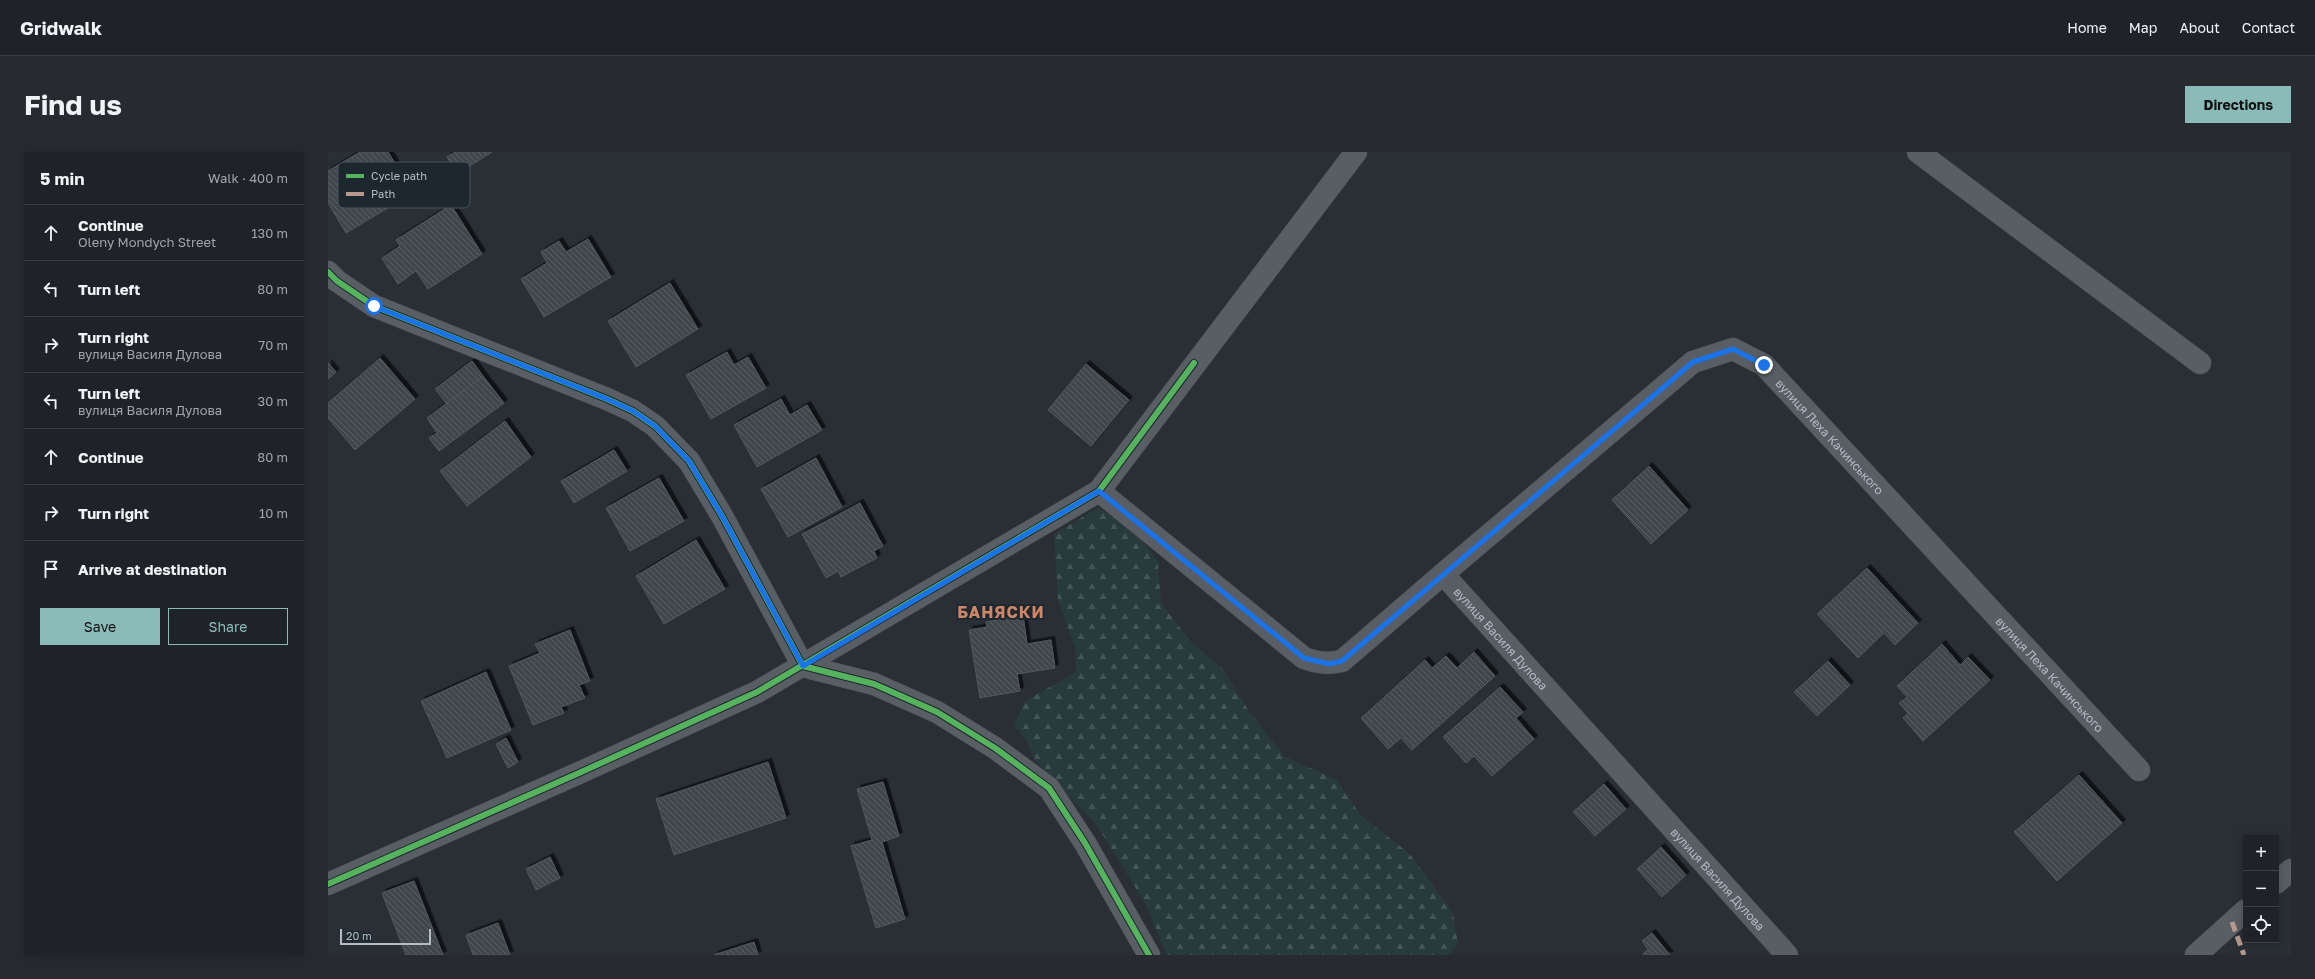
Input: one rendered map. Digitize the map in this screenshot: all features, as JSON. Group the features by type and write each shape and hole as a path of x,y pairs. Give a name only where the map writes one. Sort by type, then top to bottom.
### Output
{"street":[{"path":"328,884 728,705 803,666 1099,491 1194,363 1356,152"},
{"path":"1918,152 2200,363"},
{"path":"328,272 374,306 607,399 633,411 655,426 689,461 722,516 803,666 874,684 937,712 995,748 1049,788 1085,842 1149,955"},
{"name":"вулиця Леха Качинського","path":"1443,574 1693,362 1733,349 1764,365 2139,770"},
{"path":"1099,491 1304,658 1314,662 1329,664 1342,661 1443,574"},
{"name":"вулиця Василя Дулова","path":"1443,574 1787,955"},
{"path":"2279,880 2291,870"},
{"path":"2196,955 2243,913"}],"green space":[{"path":"1098,508 1131,525 1158,562 1161,603 1191,642 1223,669 1247,708 1284,756 1337,780 1361,816 1409,853 1453,913 1458,943 1448,955 1167,955 1146,905 1098,827 1035,760 1026,740 1014,726 1025,701 1076,672 1075,647 1058,600 1054,534"}],"building":[{"path":"360,152 388,152 394,162 343,162"},
{"path":"455,152 492,152 470,166 470,162 450,162 447,157"},
{"path":"338,165 338,208 388,208 346,233 328,203 328,171"},
{"path":"446,208 453,208 482,254 428,289 416,271 398,284 382,258 400,246 396,240"},
{"path":"588,239 611,277 544,317 521,279 547,263 541,252 559,241 566,252"},
{"path":"670,283 698,329 636,367 608,321"},
{"path":"727,352 734,365 748,357 766,388 711,419 686,375"},
{"path":"380,358 415,399 355,450 328,418 328,403"},
{"path":"472,361 483,376 447,404 435,389"},
{"path":"328,363 336,372 328,379"},
{"path":"1086,364 1129,400 1091,446 1048,410"},
{"path":"483,376 504,403 439,451 429,438 437,433 427,418"},
{"path":"781,399 790,415 807,405 822,430 757,467 734,425"},
{"path":"505,421 531,457 467,506 440,471"},
{"path":"614,450 627,471 574,503 561,481"},
{"path":"816,458 842,507 788,537 761,489"},
{"path":"1649,466 1688,510 1651,544 1612,500"},
{"path":"659,478 684,521 630,551 606,508"},
{"path":"860,503 883,546 874,551 877,558 841,577 838,571 826,578 802,534"},
{"path":"696,540 725,589 664,624 636,576"},
{"path":"1867,568 1918,623 1895,645 1884,633 1858,658 1817,614"},
{"path":"1023,615 1027,644 1051,640 1055,668 1017,674 1020,691 980,698 969,630 987,627 986,622"},
{"path":"570,630 590,681 579,685 585,698 561,707 564,713 533,725 509,666 540,653 535,644"},
{"path":"1942,644 1960,665 1968,657 1990,680 1923,741 1903,718 1908,713 1899,703 1907,697 1897,686"},
{"path":"1474,652 1495,676 1412,750 1401,738 1388,749 1361,718 1425,660 1432,668 1446,656 1457,668"},
{"path":"1828,661 1850,685 1817,716 1794,692"},
{"path":"486,672 511,730 447,758 421,701"},
{"path":"1500,687 1523,712 1516,718 1534,739 1492,776 1474,756 1466,763 1443,737"},
{"path":"506,738 518,762 508,768 496,744"},
{"path":"768,762 786,818 674,855 656,799"},
{"path":"2079,775 2122,823 2057,881 2014,832"},
{"path":"883,782 899,836 882,842 905,919 876,928 851,846 872,840 857,789"},
{"path":"1604,784 1626,809 1595,836 1573,812"},
{"path":"1661,847 1686,875 1662,897 1637,869"},
{"path":"550,857 560,878 536,890 526,869"},
{"path":"414,881 443,955 406,955 382,893"},
{"path":"498,923 510,955 473,955 466,935"},
{"path":"1652,933 1670,955 1642,955 1648,949 1642,941"},
{"path":"754,942 758,955 714,955"}],"marked path":[{"path":"2232,922 2244,955"}],"cycle path":[{"path":"328,272 337,281 374,306 607,399 633,411 655,426 689,461 722,516 803,666 874,684 937,712 995,748 1049,788 1085,843 1149,955"},
{"path":"328,884 579,773 757,692 1099,491 1194,363"}],"district":[{"name":"БАНЯСКИ","path":"1001,612"}],"route":[{"path":"374,306 607,399 633,411 655,426 674,443 689,461 722,516 803,666 1099,491 1304,658 1314,662 1329,664 1342,661 1693,362 1733,349 1764,365"}]}
